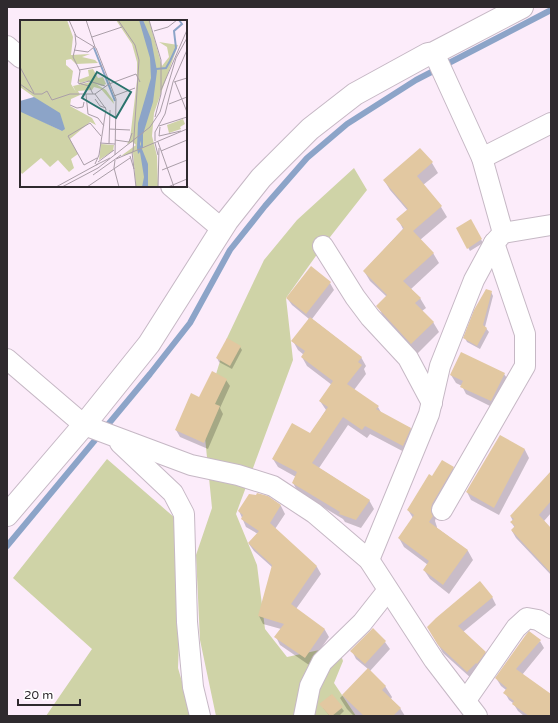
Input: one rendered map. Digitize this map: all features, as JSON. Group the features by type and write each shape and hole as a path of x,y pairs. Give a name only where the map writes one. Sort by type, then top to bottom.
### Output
{"street":[{"path":"7,515 84,425 149,344 222,229 261,178 310,129 355,94 428,54 434,53 522,7"},
{"path":"7,46 20,57"},
{"path":"434,53 482,158 498,238 525,334 525,366 442,510"},
{"path":"482,158 551,123"},
{"path":"172,187 222,229"},
{"path":"368,560 429,414 440,366 474,280 498,238 551,225"},
{"path":"323,246 370,318 408,358 432,403"},
{"path":"7,360 84,425 191,465 238,475 273,486 314,513 368,560 434,660 477,716"},
{"path":"112,435 172,493 184,514 187,622 193,687 200,716"},
{"path":"304,716 310,686 322,662 362,623 388,590"},
{"path":"466,700 516,628 527,618 538,620 551,628"}],"green space":[{"path":"354,168 367,190 323,246 286,298 293,360 236,514 257,565 265,629 287,657 338,646 343,661 334,683 356,716 216,716 200,640 196,555 212,508 203,417 227,338 264,260 297,220"},
{"path":"107,459 175,518 182,567 178,668 192,716 46,716 92,649 13,578"}],"building":[{"path":"420,148 433,162 417,176 442,206 413,231 434,253 403,281 421,298 415,303 434,322 411,344 376,306 387,295 363,271 404,228 396,219 408,209 383,180"},
{"path":"471,219 482,239 467,249 456,228"},
{"path":"311,266 331,282 306,314 286,298"},
{"path":"486,289 492,291 483,325 487,328 477,346 463,338 474,310"},
{"path":"310,317 362,357 358,362 362,365 347,384 379,406 376,409 411,428 403,446 365,426 362,430 343,417 312,463 370,500 356,520 339,514 340,512 292,483 297,472 272,459 292,423 310,433 328,407 319,401 333,381 301,357 305,351 291,341"},
{"path":"227,338 241,346 230,366 216,358"},
{"path":"461,352 505,373 491,401 460,387 463,381 450,375"},
{"path":"212,371 227,379 215,404 220,406 204,443 175,430 191,393 199,397"},
{"path":"500,435 525,449 494,508 466,492"},
{"path":"442,460 454,467 432,504 431,510 433,516 429,522 468,550 443,585 423,570 429,561 398,538 414,515 407,510 429,474 432,476"},
{"path":"551,471 551,501 539,515 551,528 551,573 511,530 515,526 510,522 514,519 510,516"},
{"path":"257,493 268,496 281,505 270,523 317,566 291,604 325,629 305,658 274,637 284,624 258,616 272,565 248,543 259,531 241,519 243,515 238,511 249,494 256,495"},
{"path":"480,581 493,597 458,626 486,652 477,664 476,663 467,672 438,645 427,627"},
{"path":"373,628 386,641 365,664 350,651"},
{"path":"529,631 541,640 516,669 551,694 551,716 529,716 512,704 514,701 503,693 507,688 495,678"},
{"path":"368,668 386,686 382,690 401,708 393,716 364,716 342,695"},
{"path":"332,694 343,707 330,716 319,704"}],"waterway":[{"path":"7,546 150,374 190,323 230,250 265,206 307,158 347,124 416,80 551,10"}]}
